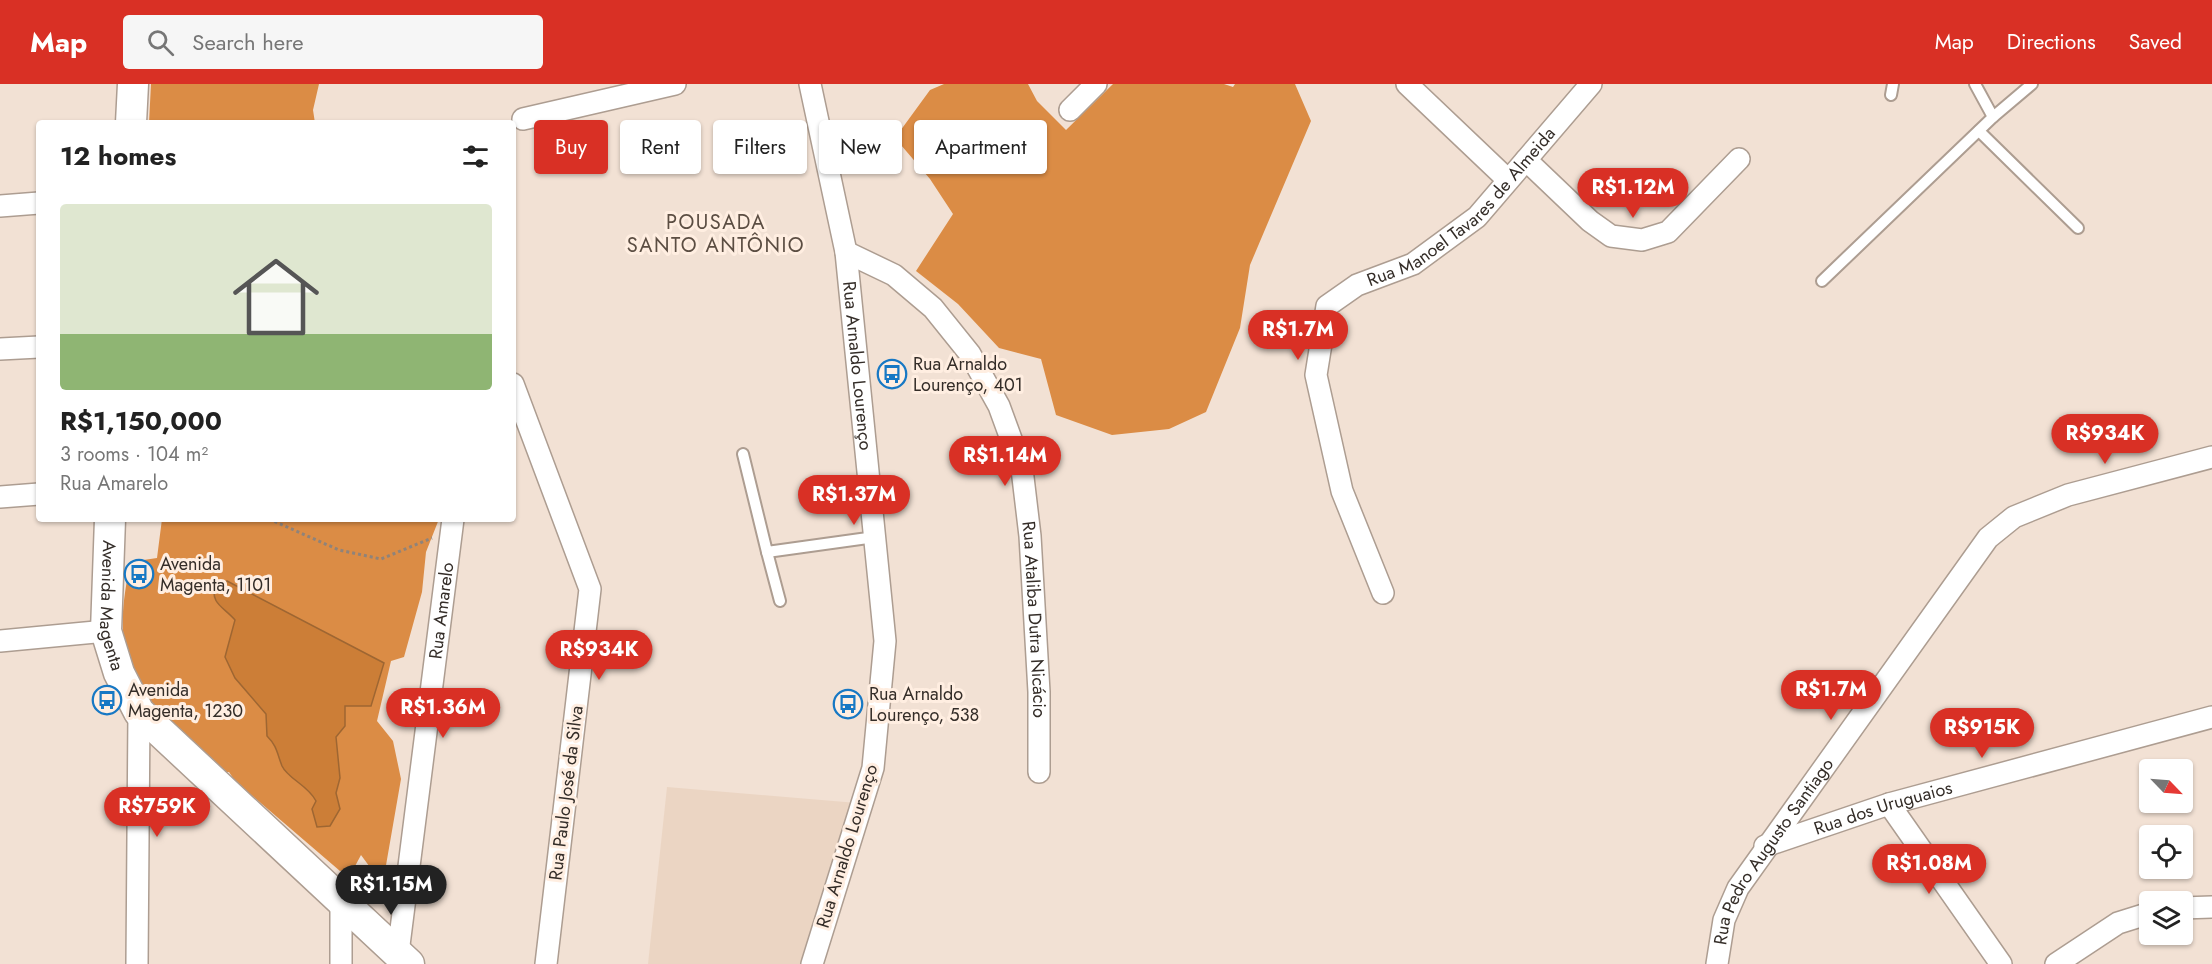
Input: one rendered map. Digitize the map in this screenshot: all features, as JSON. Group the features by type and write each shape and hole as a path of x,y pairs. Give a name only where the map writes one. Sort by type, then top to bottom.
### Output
{"street":[{"path":"131,120 133,84"},
{"path":"523,119 675,84"},
{"name":"Rua Arnaldo Lourenço","path":"810,84 846,252 885,641 873,768 812,964"},
{"path":"1070,110 1096,84"},
{"path":"1407,84 1508,180"},
{"name":"Rua Manoel Tavares de Almeida","path":"1383,593 1342,491 1316,375 1327,306 1357,285 1413,264 1477,217 1591,84"},
{"path":"1526,160 1590,221 1611,236 1642,240 1668,232 1739,159"},
{"path":"0,206 36,203"},
{"name":"Rua Ataliba Dutra Nicácio","path":"846,252 894,275 933,308 969,354 999,406 1022,469 1030,536 1039,692 1039,772"},
{"path":"0,349 36,347"},
{"name":"Rua Paulo José da Silva","path":"518,417 590,589 546,964"},
{"name":"Rua Pedro Augusto Santiago","path":"1718,964 1724,920 1738,888 1765,846 1988,538 2014,517 2068,495 2212,457"},
{"path":"0,497 36,494"},
{"name":"Avenida Magenta","path":"110,522 106,631 119,674 139,712 403,959"},
{"name":"Rua Amarelo","path":"403,959 452,524"},
{"path":"0,641 106,631"},
{"path":"136,964 139,712"},
{"name":"Rua dos Uruguaios","path":"1765,846 1889,804 2212,717"},
{"path":"1889,804 2001,964"},
{"path":"341,964 342,904"},
{"path":"2193,908 2212,907"},
{"path":"2056,964 2118,924 2139,917"}],"lane":[{"path":"1975,84 1993,117"},
{"path":"1822,281 1978,131 2032,84"},
{"path":"1978,131 2078,228"},
{"path":"743,454 780,601"},
{"path":"767,552 874,537"}],"path":[{"path":"276,522 339,550 381,560 452,524"}],"shaded area":[{"path":"151,84 319,84 313,110 315,120 149,120"},
{"path":"944,84 1028,84 1037,101 1066,130 1113,84 1224,84 1233,87 1235,84 1295,84 1311,121 1250,265 1240,328 1206,412 1169,429 1112,435 1056,415 1041,359 999,348 958,304 916,271 953,214 926,174 1047,174 1047,120 914,120 914,160 902,146 902,128 930,90"},
{"path":"162,522 438,522 426,552 422,592 404,657 391,661 377,721 393,741 401,779 385,871 375,874 361,855 354,868 340,871 235,781 229,772 215,773 174,731 149,699 131,664 125,645 123,614 130,562 157,558"},
{"path":"227,581 384,663 371,706 345,706 345,726 336,737 340,778 336,793 340,809 330,826 317,827 312,809 316,801 285,771 275,746 267,736 266,714 235,678 225,657 235,620 216,601 214,591 215,585"},
{"path":"667,787 857,803 802,964 648,964"}],"place":[{"name":"Rua Arnaldo Lourenço, 401","path":"892,374"},
{"name":"Avenida Magenta, 1101","path":"139,574"},
{"name":"Avenida Magenta, 1230","path":"107,700"},
{"name":"Rua Arnaldo Lourenço, 538","path":"848,704"}],"district":[{"name":"POUSADA SANTO ANTÔNIO","path":"716,234"}]}
